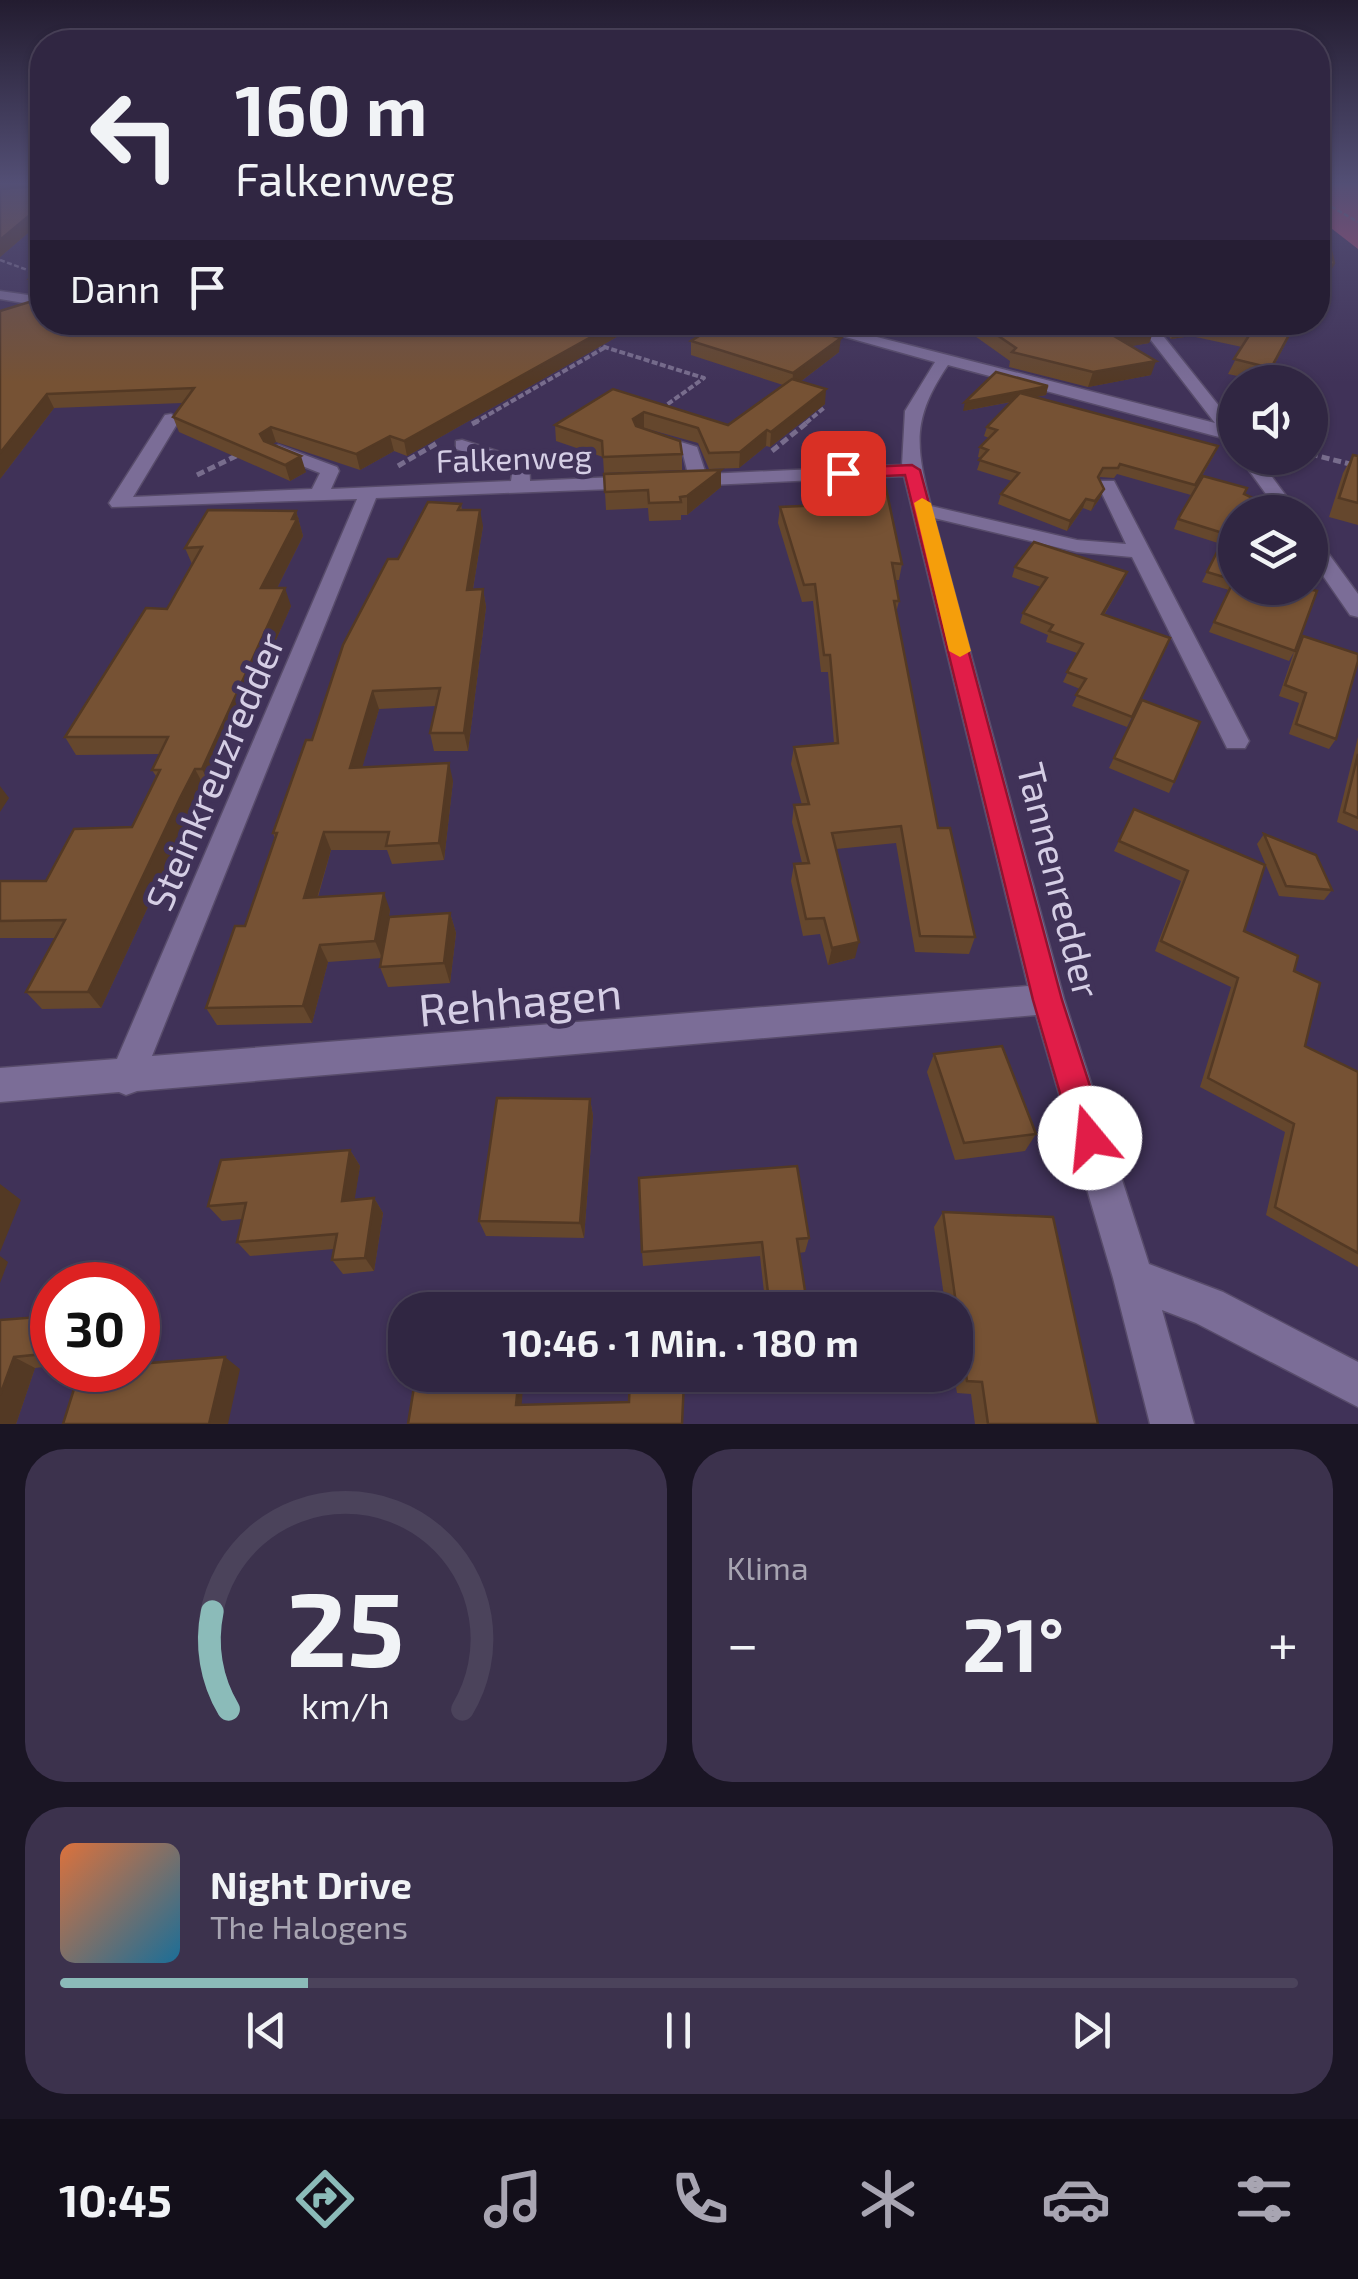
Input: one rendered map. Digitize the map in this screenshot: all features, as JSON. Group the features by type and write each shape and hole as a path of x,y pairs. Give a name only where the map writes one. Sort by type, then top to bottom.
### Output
{"street":[{"path":"0,295 30,297"},
{"path":"14,315 30,309"},
{"path":"847,335 1218,431"},
{"path":"886,335 888,346"},
{"path":"1154,335 1218,415"},
{"name":"Tannenredder","path":"944,360 912,405 907,430 912,470 1048,1000 1133,1278 1172,1424"},
{"name":"Falkenweg","path":"171,420 118,503 912,470"},
{"path":"646,436 692,451 698,479"},
{"path":"457,437 522,464 520,487"},
{"path":"278,450 330,471 318,495"},
{"path":"1107,485 1236,742"},
{"name":"Steinkreuzredder","path":"126,1078 359,493"},
{"path":"925,510 1077,546 1140,552"},
{"path":"1328,568 1358,610"},
{"name":"Rehhagen","path":"0,1086 1048,1000"},
{"path":"1133,1278 1208,1307 1358,1385"}],"path":[{"path":"0,260 30,271"},
{"path":"590,342 704,378 654,414"},
{"path":"359,493 606,347"},
{"path":"741,478 825,407"},
{"path":"180,500 193,476 246,451"},
{"path":"1328,458 1358,466"}],"building":[{"path":"30,302 30,335 595,335 404,441 390,436 356,454 271,427 260,434 264,441 301,456 285,465 173,417 194,388 47,394 0,453 0,311"},
{"path":"701,335 841,338 793,373 691,341"},
{"path":"997,335 1121,335 1114,336 1156,361 1093,372 1012,352 1016,348"},
{"path":"1249,335 1289,335 1273,365 1234,359"},
{"path":"996,372 1048,386 965,402"},
{"path":"792,379 826,389 740,452 709,453 698,428 644,412 633,419 636,426 680,441 682,454 603,457 602,441 555,425 613,389 728,425"},
{"path":"1020,393 1218,446 1195,485 1120,464 1118,468 1103,468 1098,477 1104,489 1095,501 1086,499 1070,521 1001,494 1019,473 979,460 988,450 980,447 997,430 987,427"},
{"path":"1353,455 1358,456 1358,503 1339,498"},
{"path":"721,470 687,496 680,497 681,502 649,503 648,490 605,492 604,474"},
{"path":"1203,476 1247,488 1246,495 1218,495 1218,532 1178,519"},
{"path":"884,479 902,564 892,563 899,601 894,601 938,828 950,828 975,937 920,936 901,826 832,833 859,942 832,948 824,918 806,919 794,864 809,863 794,805 809,804 794,747 838,743 830,655 824,655 815,584 804,585 780,507 823,505 816,481"},
{"path":"428,502 461,504 458,510 480,510 467,590 483,589 464,733 430,733 440,688 373,691 350,768 449,763 439,843 386,846 389,832 324,832 304,898 384,893 375,941 320,945 303,1006 206,1008 235,926 245,926 277,833 273,833 306,740 312,740 343,645 388,559 398,559"},
{"path":"208,510 296,511 292,519 297,519 261,588 285,588 202,769 195,769 180,798 88,992 26,992 65,920 0,921 0,881 46,881 74,829 132,827 160,770 152,770 168,737 65,737 146,608 167,609 202,547 185,548"},
{"path":"1034,542 1127,572 1102,614 1170,638 1132,717 1076,695 1086,679 1067,672 1083,644 1049,631 1053,625 1023,613 1047,578 1015,567"},
{"path":"1218,550 1218,575 1207,572"},
{"path":"1222,605 1312,605 1295,651 1214,622"},
{"path":"1303,636 1358,654 1336,739 1296,724 1306,693 1285,685"},
{"path":"1142,700 1200,722 1174,782 1114,758"},
{"path":"1358,754 1358,818 1344,812"},
{"path":"1134,809 1265,865 1244,931 1298,956 1294,971 1320,983 1305,1046 1358,1072 1358,1253 1275,1207 1294,1124 1208,1078 1238,978 1161,941 1188,871 1119,841"},
{"path":"1264,834 1316,855 1332,890 1286,886"},
{"path":"450,913 444,963 380,967 389,917"},
{"path":"1002,1046 1036,1134 964,1143 934,1054"},
{"path":"497,1098 590,1099 580,1223 479,1221"},
{"path":"350,1150 342,1201 374,1198 365,1258 332,1260 337,1234 237,1242 246,1203 208,1206 221,1160"},
{"path":"797,1166 809,1238 797,1239 805,1292 768,1292 762,1242 642,1252 639,1178"},
{"path":"943,1212 1053,1217 1098,1424 988,1424 982,1382 973,1381 973,1292 954,1292"},
{"path":"30,1318 30,1355 14,1357 0,1395 0,1320"},
{"path":"225,1357 209,1424 63,1424 73,1392 160,1392 160,1362"},
{"path":"413,1392 517,1392 516,1405 629,1402 629,1392 683,1392 682,1424 408,1424"}],"slow traffic":[{"path":"922,503 960,651"}],"route":[{"path":"843,473 912,470 1048,1000 1090,1138"}]}
